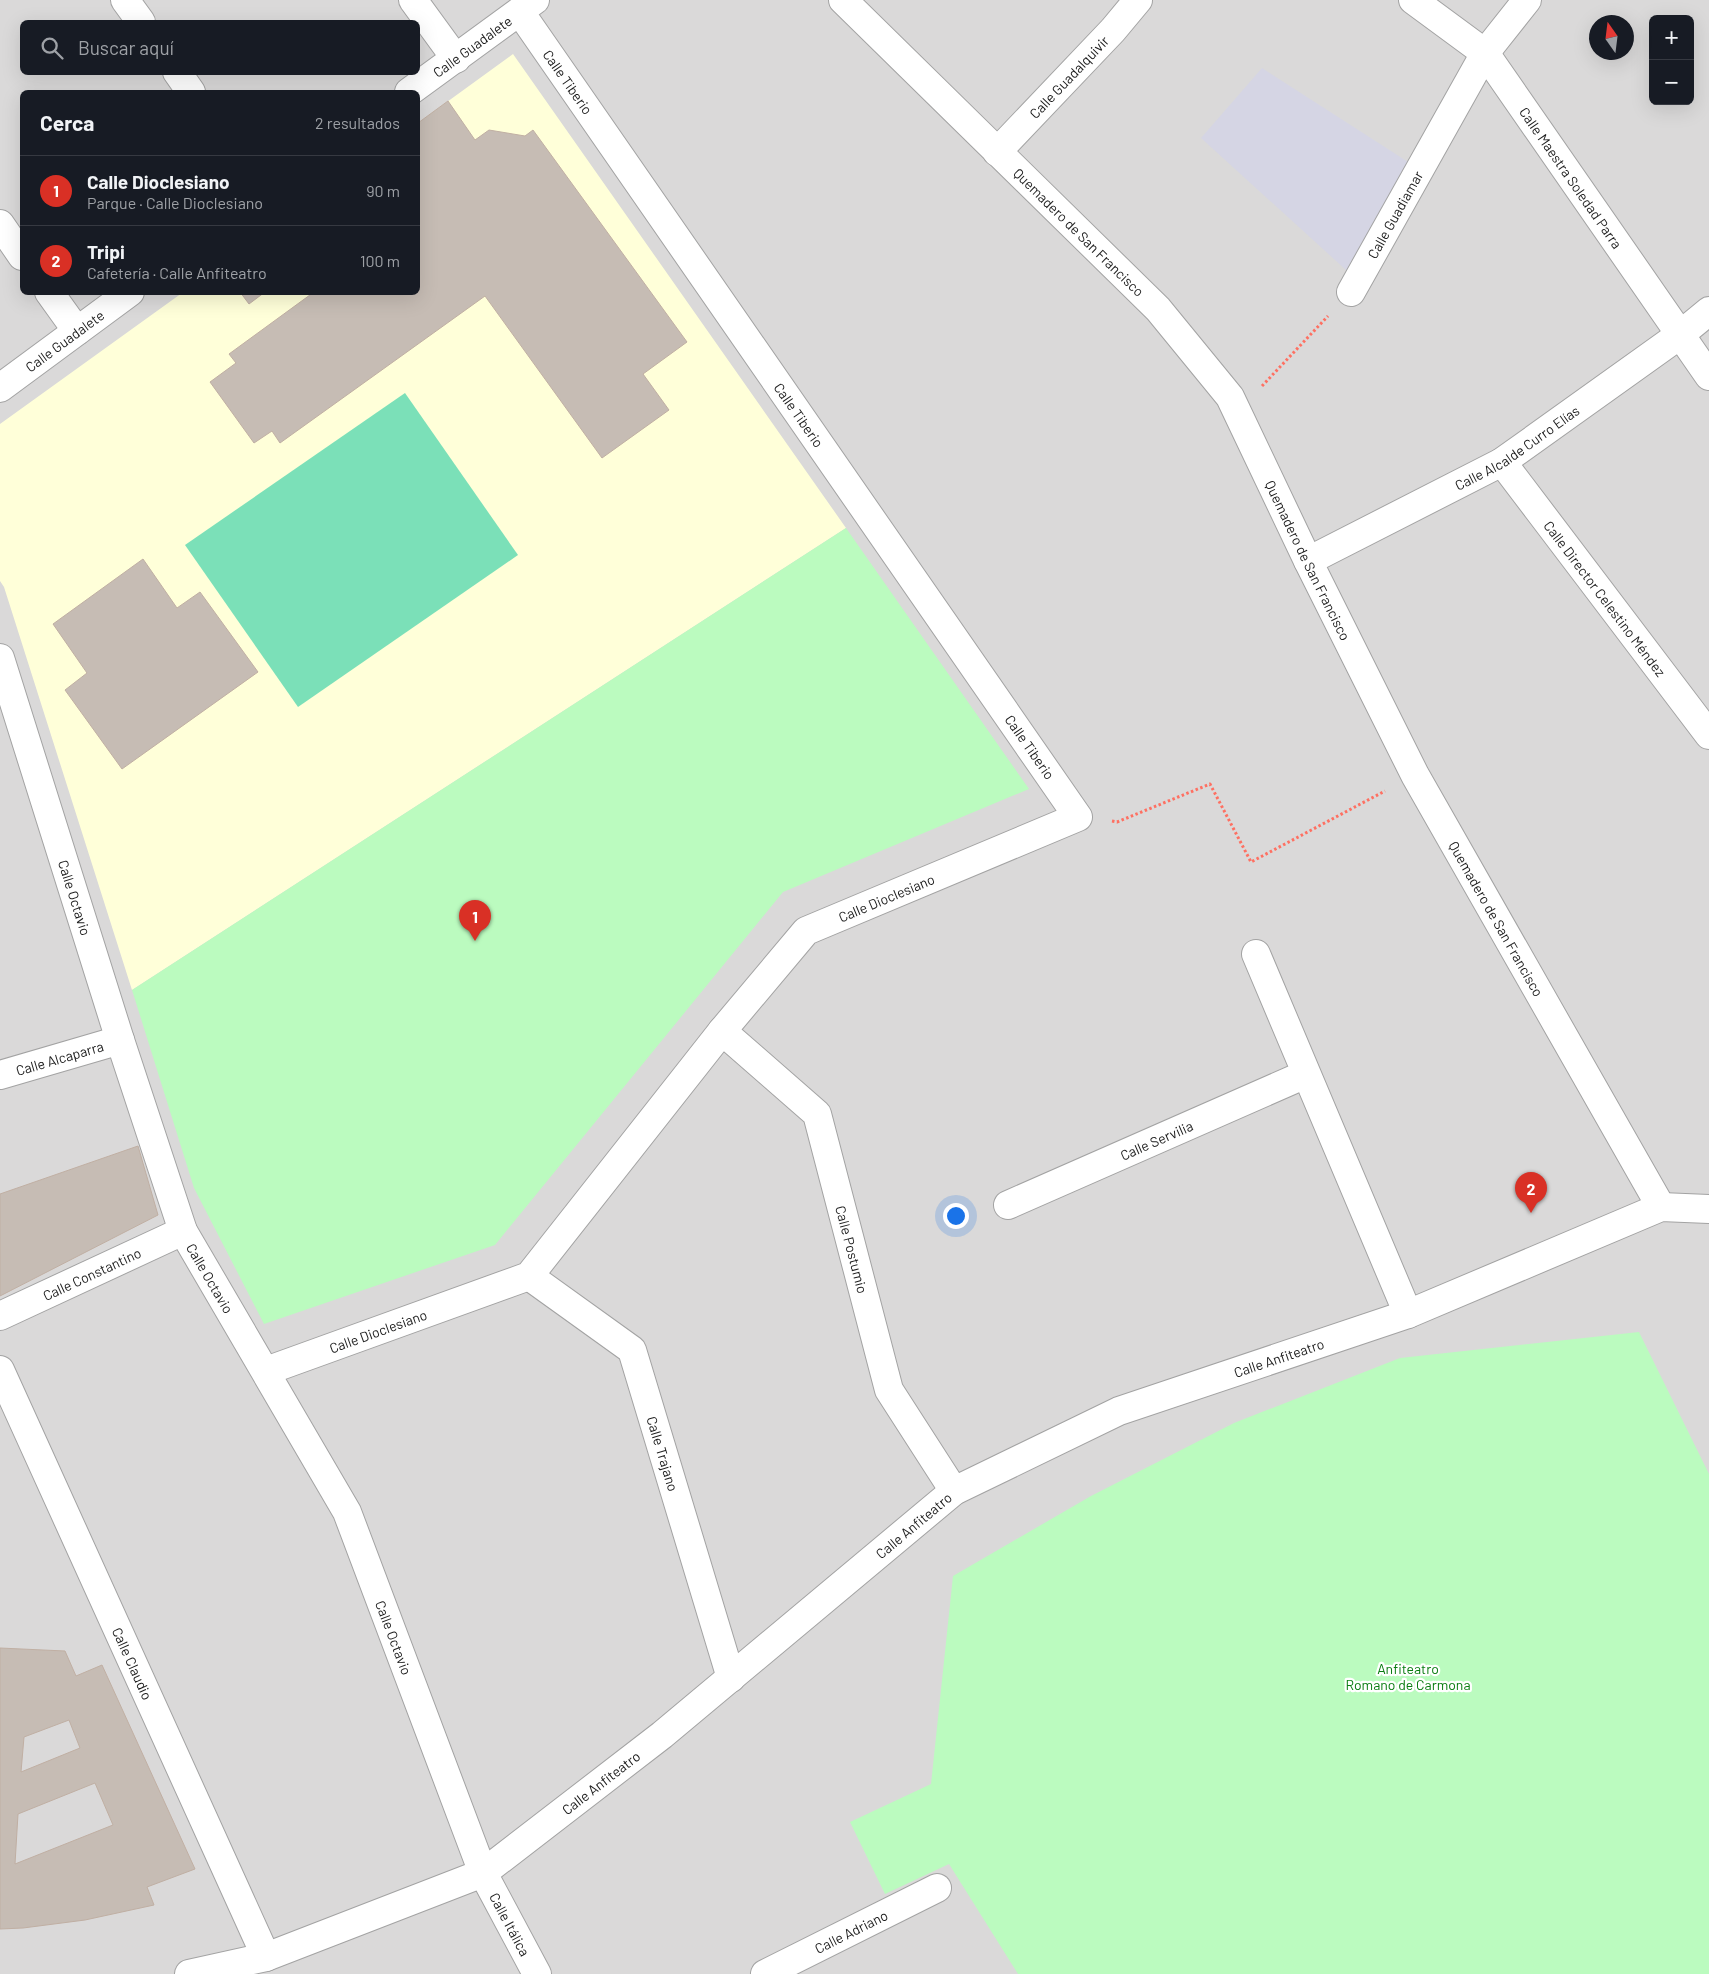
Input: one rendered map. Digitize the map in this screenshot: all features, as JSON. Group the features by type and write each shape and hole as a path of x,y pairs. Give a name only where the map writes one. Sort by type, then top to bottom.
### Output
{"street":[{"path":"124,0 139,20"},
{"path":"413,0 456,59"},
{"name":"Quemadero de San Francisco","path":"843,0 1158,310 1230,397 1308,561 1415,775 1661,1208"},
{"name":"Calle Guadalquivir","path":"996,152 1114,30 1138,0"},
{"name":"Calle Maestra Soledad Parra","path":"1413,0 1484,53 1709,376"},
{"name":"Calle Guadiamar","path":"1351,292 1484,53 1527,0"},
{"name":"Calle Guadalete","path":"412,90 527,6"},
{"name":"Calle Tiberio","path":"527,6 1078,817"},
{"path":"179,75 190,90"},
{"path":"0,224 20,253"},
{"path":"51,295 76,331"},
{"name":"Calle Guadalete","path":"0,388 126,295"},
{"name":"Calle Alcalde Curro Elías","path":"1308,561 1502,462 1709,311"},
{"name":"Calle Director Celestino Méndez","path":"1502,462 1709,735"},
{"name":"Calle Octavio","path":"0,658 120,1040 183,1230 347,1512 483,1873"},
{"name":"Calle Dioclesiano","path":"266,1371 529,1276 722,1031 806,931 1078,817"},
{"path":"1256,954 1408,1314"},
{"name":"Calle Postumio","path":"722,1031 817,1114 889,1390 954,1492"},
{"name":"Calle Alcaparra","path":"0,1075 120,1040"},
{"name":"Calle Servilia","path":"1008,1205 1306,1074"},
{"name":"Calle Anfiteatro","path":"189,1974 266,1957 483,1873 662,1736 954,1492 1119,1411 1408,1314 1661,1208 1709,1209"},
{"name":"Calle Constantino","path":"0,1316 183,1230"},
{"name":"Calle Trajano","path":"529,1276 632,1350 731,1678"},
{"name":"Calle Claudio","path":"0,1370 266,1957"},
{"name":"Calle Itálica","path":"483,1873 537,1974"},
{"name":"Calle Adriano","path":"765,1974 937,1888"}],"path":[{"path":"1238,412 1351,292"},
{"path":"1078,817 1117,822 1210,784 1251,862 1415,775"}],"shaded area":[{"path":"0,0 1709,0 1709,1974 0,1974"},
{"path":"513,54 846,528 132,990 4,587 0,581 0,424 179,295 420,295 420,122"},
{"path":"1262,68 1419,169 1357,280 1201,138"}],"green space":[{"path":"405,393 518,555 298,707 185,545"},
{"path":"846,528 1029,789 783,892 495,1245 264,1324 194,1188 132,990"},
{"name":"Anfiteatro Romano de Carmona","path":"1639,1332 1709,1474 1709,1974 1018,1974 949,1864 885,1894 850,1822 931,1784 953,1576 1091,1496 1234,1423 1400,1358"}],"building":[{"path":"448,101 475,140 489,130 525,136 533,130 687,342 643,374 669,410 602,458 485,296 280,443 272,431 254,443 210,382 236,363 229,354 310,295 420,295 420,122"},
{"path":"242,295 261,295 249,304"},
{"path":"143,559 177,608 200,592 258,672 122,769 65,690 87,673 53,624"},
{"path":"138,1146 158,1215 0,1296 0,1194"},
{"path":"0,1648 65,1651 76,1676 102,1665 195,1869 147,1887 154,1905 85,1920 0,1929","holes":["69,1720 80,1748 21,1772 24,1737","95,1783 113,1825 15,1864 18,1814"]}],"place":[{"name":"Calle Dioclesiano","path":"475,941"},
{"name":"Tripi","path":"1531,1213"}]}
